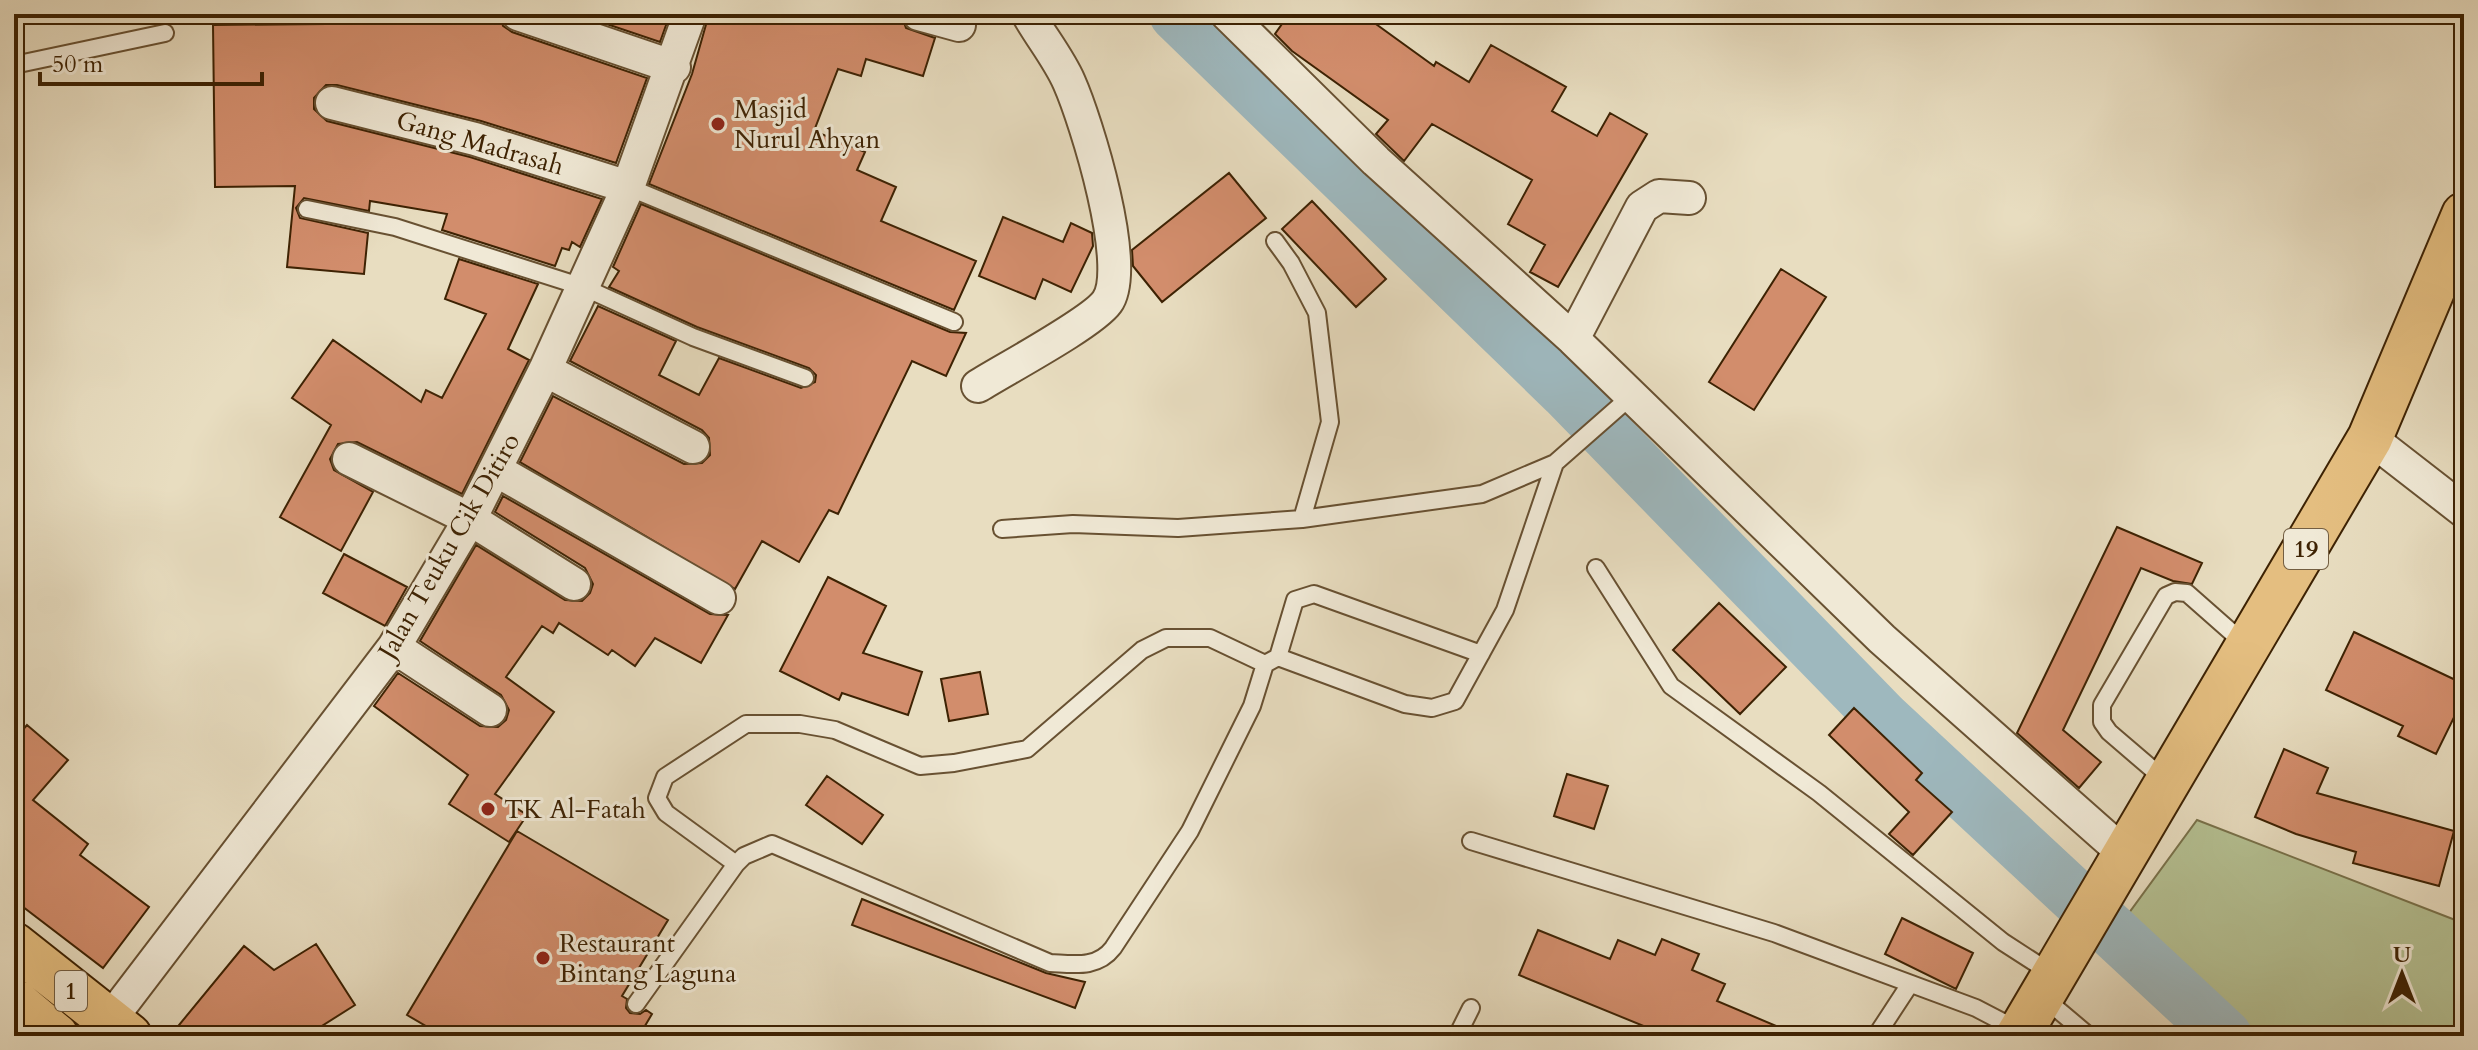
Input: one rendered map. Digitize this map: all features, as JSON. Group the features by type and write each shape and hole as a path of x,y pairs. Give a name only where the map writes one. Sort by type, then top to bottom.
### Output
{"highway":[{"name":"19","path":"2034,1010 2249,649 2370,438 2464,215"},
{"name":"1","path":"14,945 119,1028"},
{"name":"1","path":"14,1001 56,1036"}],"street":[{"path":"518,14 674,67"},
{"name":"Jalan Teuku Cik Ditiro","path":"119,1028 394,647 470,519 545,370 628,187 674,67 690,14"},
{"path":"919,14 959,25"},
{"path":"978,386 1081,323 1108,302 1115,276 1112,234 1094,146 1068,79 1028,14"},
{"path":"1227,14 1376,161 1573,339 1620,407 1905,661 2122,861"},
{"name":"Gang Madrasah","path":"332,103 475,139 628,187"},
{"path":"1573,339 1642,207 1659,196 1689,198"},
{"path":"545,370 693,447"},
{"path":"2370,438 2464,511"},
{"path":"349,459 470,519 574,584"},
{"path":"496,470 719,598"},
{"path":"394,647 490,710"}],"lane":[{"path":"14,65 165,33"},
{"path":"628,187 954,322"},
{"path":"307,209 395,227 583,287 693,337 805,378"},
{"path":"1275,241 1291,263 1317,313 1330,422 1302,519"},
{"path":"1002,529 1073,524 1178,528 1302,519 1482,494 1555,463 1620,407"},
{"path":"736,864 666,813 657,798 665,777 746,724 800,724 835,730 920,766 1027,749 1142,650 1166,638 1210,638 1405,704 1432,708 1455,701 1505,610 1555,463"},
{"path":"1596,568 1671,686 1819,793 2003,942 2034,1010"},
{"path":"2169,783 2109,732 2102,722 2102,705 2166,596 2175,592 2187,593 2249,649"},
{"path":"636,1004 736,864 744,856 772,844 1050,963 1089,965 1113,948 1190,831 1252,706 1295,600 1314,594 1481,654"},
{"path":"1471,841 1774,933 1976,1008 2034,1010 2089,1036"},
{"path":"1876,1036 1910,984"},
{"path":"1457,1036 1471,1008"}],"green space":[{"path":"2197,820 2463,923 2459,1036 2259,1036 2129,913"}],"building":[{"path":"327,14 500,14 503,26 512,32 647,78 616,163 481,121 337,85 326,85 314,98 314,109 327,121 470,157 602,199 580,247 572,242 569,250 562,248 555,266 442,230 447,214 370,201 369,211 304,198 296,208 300,218 368,233 364,274 287,267 295,186 215,187 213,25 326,24"},
{"path":"577,14 670,14 660,42"},
{"path":"709,14 901,14 906,28 935,38 923,76 866,59 861,76 838,69 814,131 865,152 857,170 896,187 881,221 976,261 954,310 649,184 692,74"},
{"path":"1289,14 1362,14 1434,66 1436,62 1469,82 1491,45 1566,87 1552,111 1597,136 1610,113 1647,134 1558,287 1530,272 1545,245 1508,224 1532,180 1432,124 1404,161 1376,134 1388,120 1292,51 1275,34"},
{"path":"1229,173 1266,218 1162,302 1133,266 1132,250"},
{"path":"1312,201 1386,279 1356,307 1282,229"},
{"path":"641,204 950,332 966,333 946,376 912,361 838,514 829,510 799,562 762,541 735,589 520,462 553,396 684,464 702,463 710,455 709,438 702,430 570,361 598,306 676,341 659,375 699,395 719,358 801,388 815,382 816,375 809,368 697,327 609,287 619,271 613,267"},
{"path":"1003,217 1063,242 1071,223 1092,233 1093,246 1071,292 1043,279 1035,299 979,276"},
{"path":"459,259 538,284 508,349 529,360 462,494 357,442 338,444 330,459 334,470 373,492 341,551 280,517 331,425 292,398 333,340 421,402 426,390 442,398 486,314 445,299"},
{"path":"1781,269 1826,297 1754,410 1709,382"},
{"path":"503,496 710,614 728,615 701,663 655,638 635,666 612,650 608,655 559,623 553,633 542,626 506,677 554,712 495,794 527,815 509,842 449,804 468,775 374,706 398,673 480,726 498,727 506,720 509,710 501,695 420,641 476,545 565,600 582,601 590,593 593,584 585,568 495,512"},
{"path":"2117,527 2202,563 2192,584 2173,581 2141,568 2063,730 2101,762 2079,788 2017,733"},
{"path":"344,554 407,587 385,626 323,593"},
{"path":"828,577 886,606 863,653 922,672 908,715 842,693 839,700 780,671"},
{"path":"1719,603 1786,667 1740,714 1673,650"},
{"path":"2354,632 2464,684 2464,697 2436,754 2398,736 2403,726 2326,690"},
{"path":"980,672 988,714 949,721 941,679"},
{"path":"1854,708 1922,773 1916,780 1952,812 1913,855 1889,834 1909,812 1829,735"},
{"path":"27,725 68,760 33,800 88,844 80,855 149,907 103,968 14,900 14,740"},
{"path":"2284,749 2328,768 2317,793 2454,831 2439,886 2353,863 2356,852 2296,834 2255,817"},
{"path":"1567,774 1608,786 1594,829 1554,816"},
{"path":"827,776 883,815 862,844 806,805"},
{"name":"Restaurant Bintang Laguna","path":"517,831 668,920 622,996 627,999 626,1008 630,1013 640,1014 646,1010 652,1014 639,1036 443,1036 407,1015"},
{"path":"862,899 1046,973 1085,982 1075,1008 852,925"},
{"path":"1902,918 1973,953 1956,989 1885,954"},
{"path":"1538,930 1610,959 1618,940 1655,955 1662,939 1699,954 1692,970 1725,984 1717,1001 1800,1036 1668,1036 1519,975"},
{"path":"316,944 355,1005 306,1036 170,1036 244,946 274,970"}],"waterway":[{"path":"1176,14 1566,392 1883,718 2225,1036"}],"place":[{"name":"Masjid Nurul Ahyan","path":"718,124"},
{"name":"TK Al-Fatah","path":"488,809"},
{"name":"Restaurant Bintang Laguna","path":"543,958"}]}
